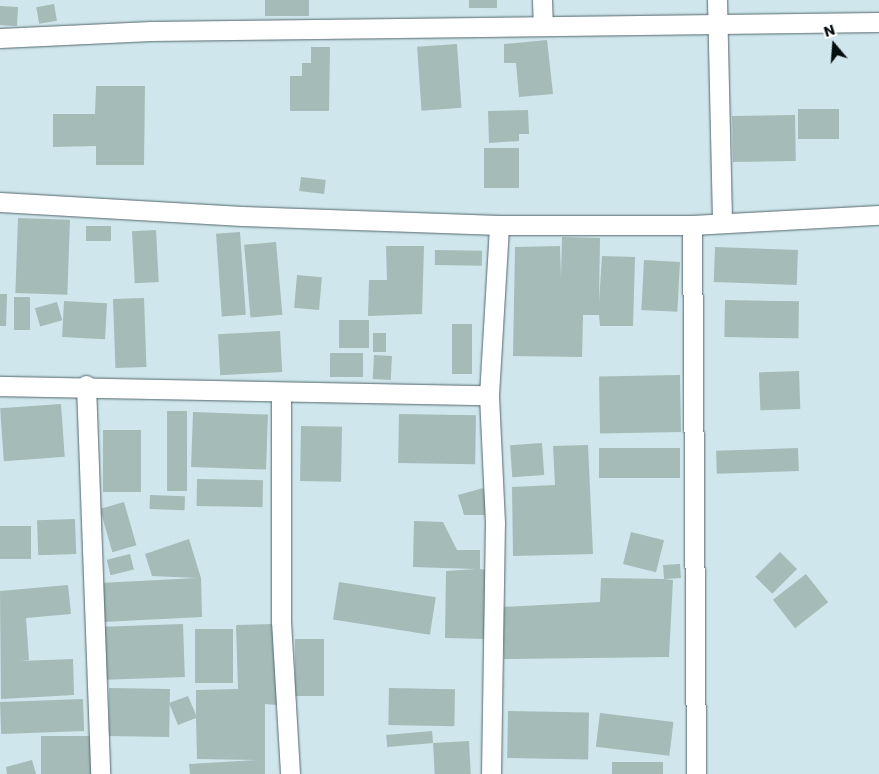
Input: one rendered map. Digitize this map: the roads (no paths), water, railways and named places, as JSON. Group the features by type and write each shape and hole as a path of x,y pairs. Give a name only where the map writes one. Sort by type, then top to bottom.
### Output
{"street":[{"path":"542,0 543,26"},
{"path":"717,0 722,221"},
{"path":"0,38 151,31 543,26 717,27 879,22"},
{"path":"0,202 242,216 499,225 692,225 722,221 879,215"},
{"path":"492,774 494,522 489,395 499,225"},
{"path":"692,225 696,774"},
{"path":"0,386 86,385 281,392 489,395"},
{"path":"86,385 100,774"},
{"path":"281,392 281,621 290,774"}]}
